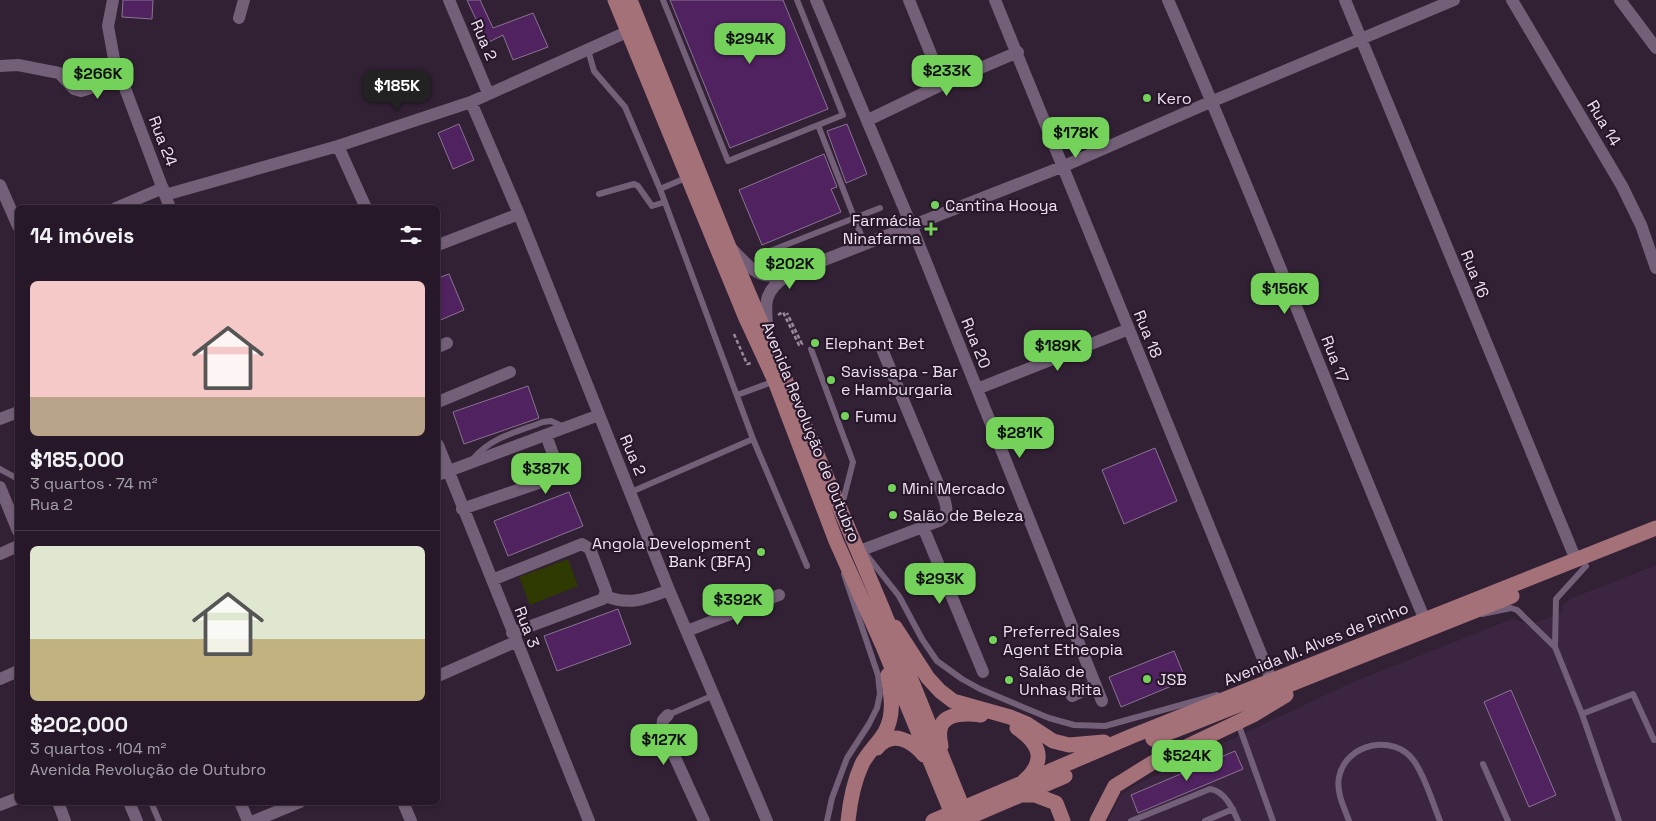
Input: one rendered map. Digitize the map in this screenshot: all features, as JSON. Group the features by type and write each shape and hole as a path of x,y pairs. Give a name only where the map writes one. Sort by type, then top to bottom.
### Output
{"main road":[{"name":"Avenida Revolução de Outubro","path":"615,0 688,178 775,381 836,541 937,762 968,821"},
{"name":"Avenida Revolução de Outubro","path":"630,0 729,246 883,610 937,762 955,821"},
{"name":"Avenida M. Alves de Pinho","path":"1020,790 1314,677 1454,620 1656,528"},
{"name":"Avenida M. Alves de Pinho","path":"993,802 1132,736 1425,620 1656,537"},
{"path":"883,610 915,654 928,678 953,701 1010,717 1027,724 1053,741 1069,746 1087,745 1132,736"},
{"path":"848,821 851,793 863,762 885,732 892,712 892,700 882,644"},
{"path":"1096,821 1115,786 1152,763 1238,723 1314,677"},
{"path":"937,762 941,725 950,717 975,714 1002,722 1027,735 1035,743 1038,754 1038,764 1020,790 1048,798 1056,803 1063,821"},
{"path":"858,821 854,807 859,780 880,745 890,739 903,738 912,742 937,762"},
{"path":"932,821 993,802"},
{"path":"960,821 993,802"}],"street":[{"name":"Rua 24","path":"113,0 108,26 110,44 120,78 166,197"},
{"path":"239,18 244,0"},
{"name":"Rua 2","path":"449,0 488,94"},
{"name":"Rua 20","path":"816,0 912,227 1102,701"},
{"path":"909,0 943,84"},
{"name":"Rua 18","path":"995,0 1018,52 1272,681"},
{"name":"Rua 17","path":"1168,0 1212,101 1346,434 1425,620"},
{"name":"Rua 16","path":"1344,0 1581,563"},
{"path":"729,246 758,275 776,276 804,268 1064,166 1360,38 1454,0"},
{"name":"Rua 14","path":"1512,0 1622,186 1641,225 1656,268"},
{"path":"1620,0 1656,48"},
{"path":"130,205 166,197 338,146 471,102 629,31"},
{"path":"868,120 943,84 1018,52"},
{"path":"0,66 18,65 59,73 74,89 81,91 120,78"},
{"name":"Rua 2","path":"471,102 519,214 598,415 631,492 668,590 767,821"},
{"path":"338,146 365,205"},
{"path":"0,185 15,219"},
{"path":"440,244 519,214"},
{"path":"769,337 765,307 768,295 778,281 804,268"},
{"path":"977,389 1129,329"},
{"path":"862,550 945,518 946,505 882,349"},
{"path":"440,401 510,372"},
{"path":"0,419 15,413"},
{"path":"442,473 598,415"},
{"path":"462,509 559,476 560,471 546,435"},
{"name":"Rua 3","path":"440,459 442,473 462,509 492,580 589,821"},
{"path":"0,487 15,524"},
{"path":"923,527 982,672"},
{"path":"492,580 582,544 590,549 606,596 617,601 631,602 644,600 668,590"},
{"path":"0,554 15,547"},
{"path":"687,631 780,595"},
{"path":"440,675 514,638 603,600 606,596"},
{"path":"0,678 15,672"},
{"path":"1072,696 1096,685"},
{"path":"668,715 664,720 662,729 704,821"},
{"path":"0,804 15,799"},
{"path":"59,805 66,821"},
{"path":"130,805 137,821"},
{"path":"241,805 248,821"},
{"path":"254,821 293,805"},
{"path":"404,805 410,821"}],"lane":[{"path":"663,0 728,160 843,115 797,0"},
{"path":"588,50 594,71 625,107 660,189 736,395 807,566"},
{"path":"818,125 865,245"},
{"path":"660,189 688,178"},
{"path":"599,194 634,184 638,186 652,206 665,202"},
{"path":"765,253 880,208"},
{"path":"811,349 853,462 840,511"},
{"path":"736,395 775,381"},
{"path":"469,463 484,446 493,441 543,422 551,421 566,428"},
{"path":"631,492 753,438"},
{"path":"0,469 15,477"},
{"path":"850,534 899,596 922,639 937,661 980,689 1062,722 1074,725 1105,726 1272,681"},
{"path":"827,821 832,798 847,758 869,724 877,708 880,694 878,675 848,592 836,541"},
{"path":"1581,563 1556,600 1555,647 1582,714 1619,821"},
{"path":"1454,620 1511,608 1517,610 1555,647"},
{"path":"1582,714 1633,694 1654,740 1656,739"},
{"path":"668,715 714,695"},
{"path":"1238,723 1273,821"},
{"path":"1349,821 1339,790 1339,777 1344,764 1352,754 1364,747 1377,744 1391,746 1404,751 1414,761 1440,821"},
{"path":"1482,764 1508,821"},
{"path":"1131,821 1210,789 1221,793 1233,809 1238,821"},
{"path":"152,805 159,821"},
{"path":"1205,821 1233,809"}],"path":[{"path":"785,313 802,344 799,345 785,313"}],"shaded area":[{"path":"1656,565 1656,821 1108,821 1120,796 1135,785 1353,682 1512,619 1531,624 1554,616 1562,612 1563,605 1570,599"}],"green space":[{"path":"568,559 578,586 530,605 519,577"}],"building":[{"path":"123,0 153,0 152,19 122,17"},
{"path":"467,0 480,0 493,28 533,13 548,47 513,60 503,35 487,43"},
{"path":"670,0 783,0 828,109 730,148"},
{"path":"459,124 474,160 453,169 438,133"},
{"path":"847,124 867,174 846,183 827,131"},
{"path":"824,154 837,187 831,189 841,212 762,245 739,190"},
{"path":"449,274 464,310 440,320 440,277"},
{"path":"528,386 539,418 464,444 453,412"},
{"path":"1155,448 1177,501 1124,524 1102,470"},
{"path":"569,492 583,526 508,556 494,521"},
{"path":"618,609 631,644 557,671 544,636"},
{"name":"JSB","path":"1174,651 1186,680 1121,707 1109,677"},
{"path":"1511,690 1556,795 1529,807 1484,702"},
{"path":"1235,751 1243,769 1138,813 1131,795"}],"place":[{"name":"Kero","path":"1147,98"},
{"name":"Cantina Hooya","path":"935,205"},
{"name":"Farmácia Ninafarma","path":"931,229"},
{"name":"Elephant Bet","path":"815,343"},
{"name":"Savissapa - Bar e Hamburgaria","path":"831,380"},
{"name":"Fumu","path":"845,416"},
{"name":"Mini Mercado","path":"892,488"},
{"name":"Salão de Beleza","path":"893,515"},
{"name":"Angola Development Bank (BFA)","path":"761,552"},
{"name":"Preferred Sales Agent Etheopia","path":"993,640"},
{"name":"JSB","path":"1147,679"},
{"name":"Salão de Unhas Rita","path":"1009,680"}]}
